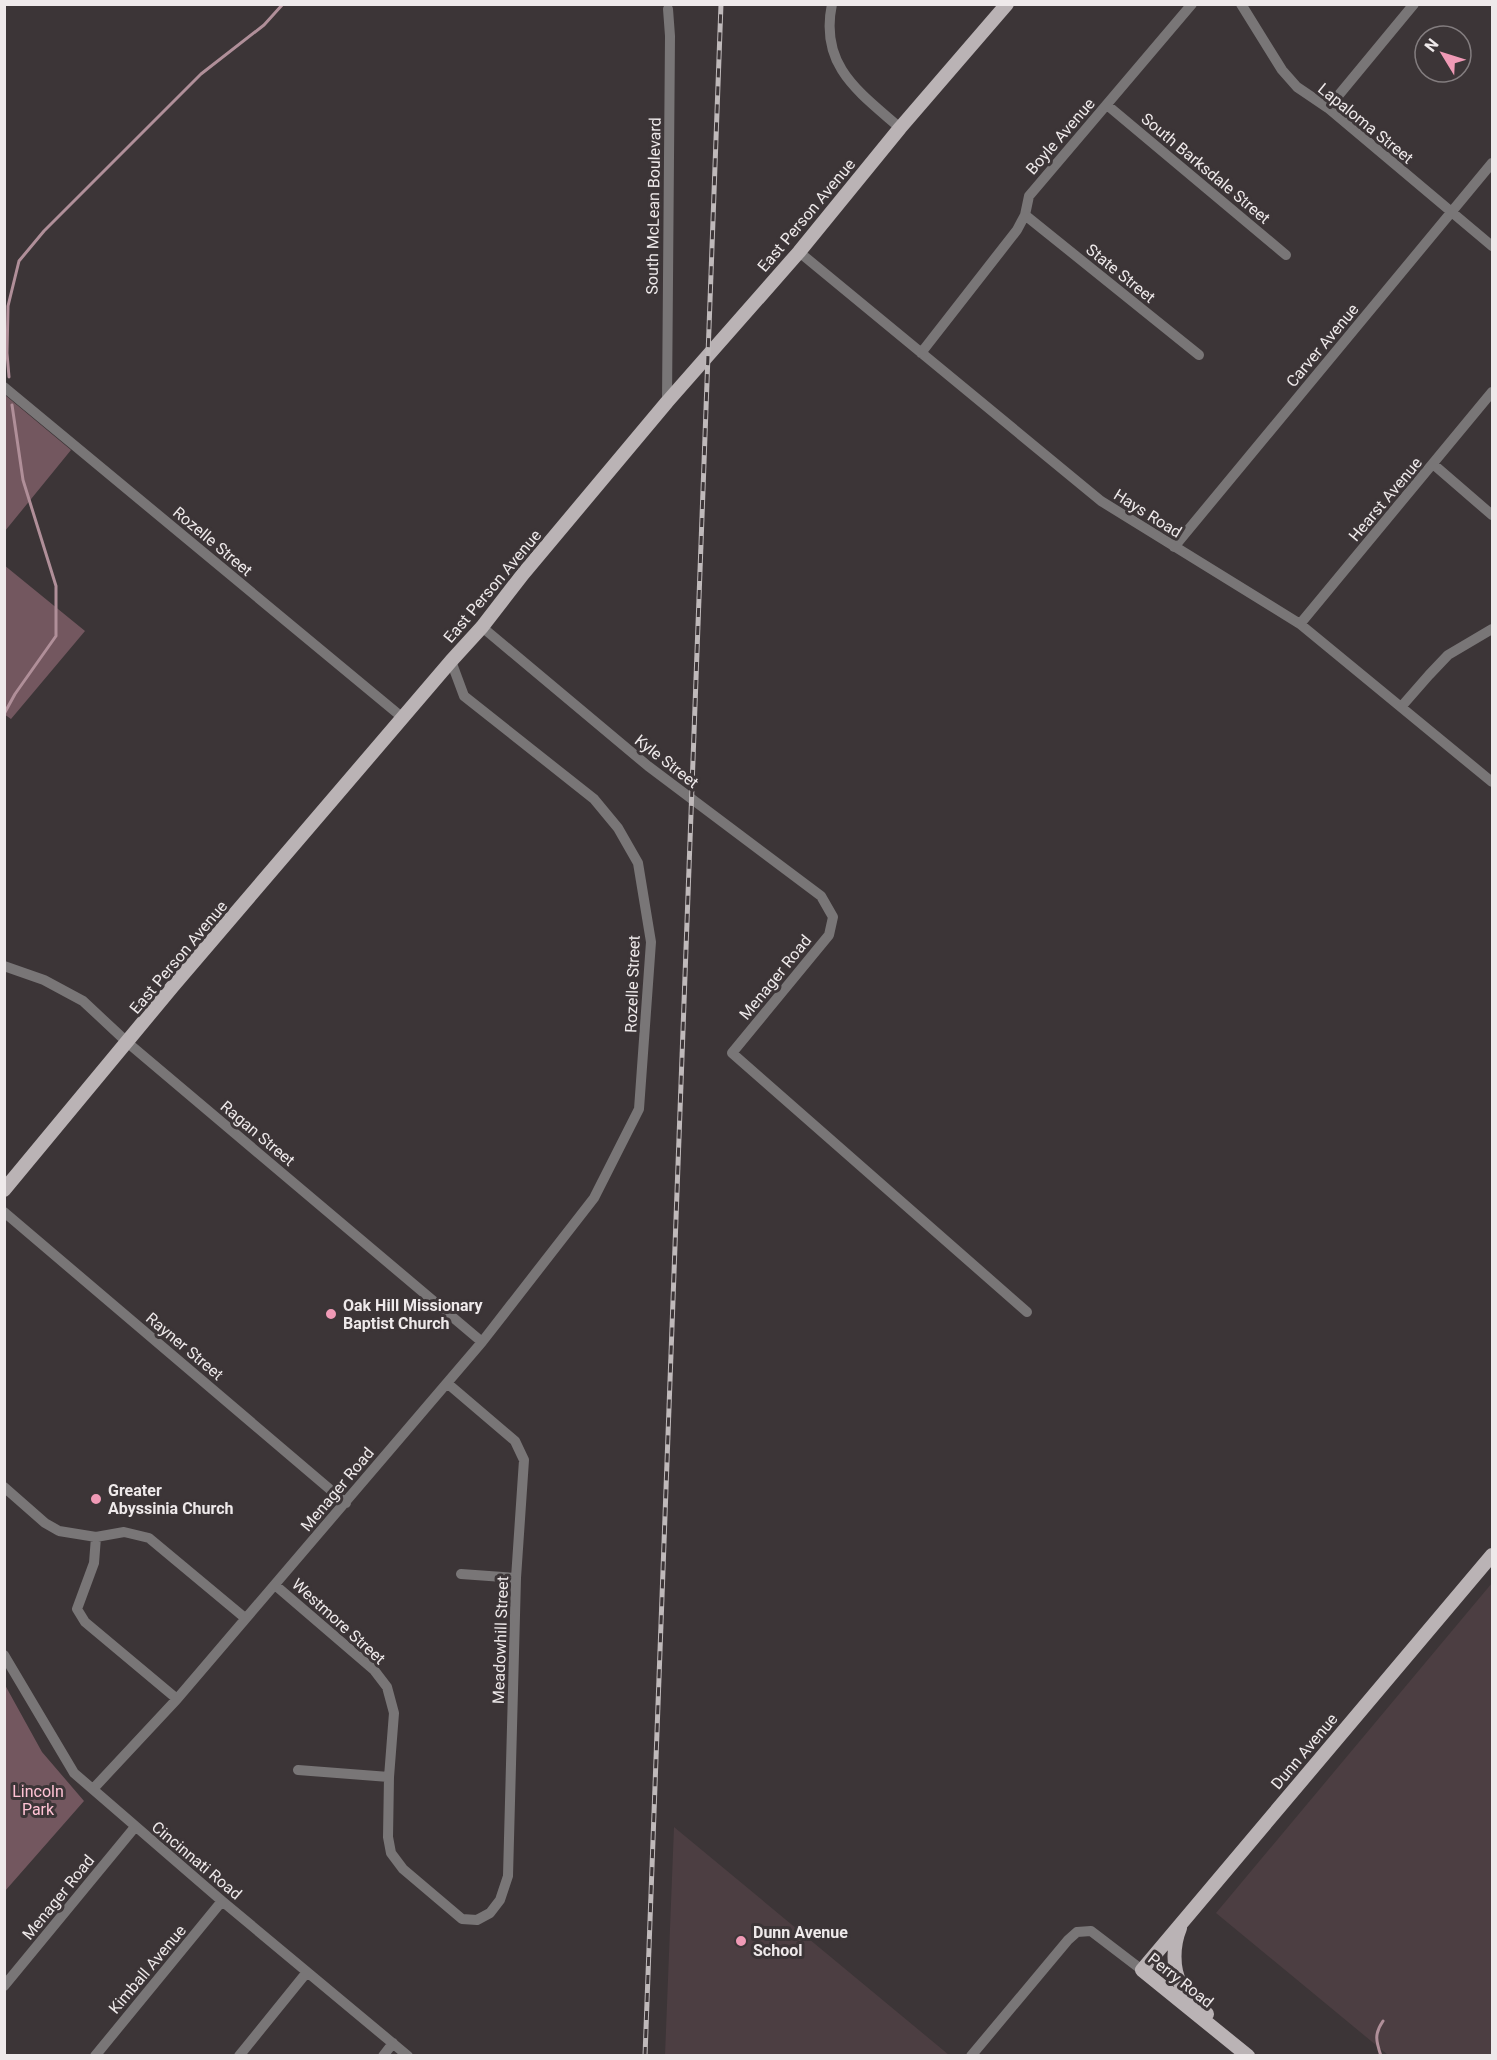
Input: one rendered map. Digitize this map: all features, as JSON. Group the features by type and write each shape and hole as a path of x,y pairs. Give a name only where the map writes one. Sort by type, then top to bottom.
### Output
{"main road":[{"name":"East Person Avenue","path":"4,1190 173,986 482,627 523,574 667,402 799,252 900,128 1007,4"},
{"name":"Dunn Avenue","path":"1142,1970 1492,1555"},
{"path":"1183,1920 1177,1935 1175,1968 1182,1986 1226,2037"},
{"name":"Perry Road","path":"1142,1970 1248,2055"}],"street":[{"path":"832,4 828,24 835,61 856,90 900,128"},
{"name":"Boyle Avenue","path":"921,353 1017,230 1029,196 1192,4"},
{"name":"Lapaloma Street","path":"1241,4 1282,70 1297,87 1328,108 1492,246"},
{"path":"1328,108 1414,4"},
{"name":"South McLean Boulevard","path":"667,402 670,48 668,9"},
{"name":"South Barksdale Street","path":"1107,105 1286,255"},
{"name":"Carver Avenue","path":"1174,548 1492,163"},
{"name":"State Street","path":"1024,215 1199,355"},
{"name":"Hays Road","path":"799,252 1101,501 1300,624 1492,782"},
{"name":"Rozelle Street","path":"4,387 403,718"},
{"name":"Hearst Avenue","path":"1300,624 1492,392"},
{"path":"1433,464 1492,515"},
{"name":"Kyle Street","path":"482,627 648,766 821,896 833,917"},
{"path":"1401,707 1448,655 1492,629"},
{"name":"Rozelle Street","path":"451,661 464,696 594,799 618,828 638,863 651,942 639,1109 594,1198"},
{"name":"Menager Road","path":"833,917 829,935 732,1053 1027,1312"},
{"name":"Ragan Street","path":"4,966 44,980 83,1001 128,1043 482,1342"},
{"name":"Menager Road","path":"93,1789 177,1699 482,1342 594,1198"},
{"name":"Rayner Street","path":"4,1212 345,1503"},
{"name":"Meadowhill Street","path":"447,1383 515,1441 524,1460 516,1578 508,1876 500,1900 490,1913 477,1920"},
{"path":"4,1487 45,1523 59,1531 96,1537 124,1532 149,1538 245,1618"},
{"path":"96,1537 94,1563 77,1609 84,1622 177,1699"},
{"path":"461,1574 516,1578"},
{"name":"Westmore Street","path":"275,1585 374,1670 387,1687 394,1713 389,1777 388,1837 391,1853 403,1869 462,1919 477,1920"},
{"name":"Cincinnati Road","path":"4,1655 74,1773 222,1901 408,2055"},
{"path":"297,1770 389,1777"},
{"name":"Menager Road","path":"4,1986 135,1827"},
{"name":"Kimball Avenue","path":"95,2055 222,1901"},
{"name":"Perry Road","path":"971,2055 1077,1932 1091,1931 1142,1970"},
{"path":"239,2055 307,1972"},
{"path":"383,2055 393,2043"}],"shaded area":[{"path":"1492,1583 1492,2055 1388,2055 1216,1913"},
{"name":"Dunn Avenue School","path":"674,1827 949,2055 665,2055"}],"green space":[{"path":"5,395 71,450 5,531"},
{"path":"4,565 85,631 11,719 4,714"},
{"name":"Lincoln Park","path":"5,1685 42,1752 84,1801 5,1891"}],"waterway":[{"path":"9,377 8,306 19,261 44,231 201,74 264,25 283,4"},
{"path":"4,714 15,694 56,636 56,586 23,480 12,405"},
{"path":"1381,2056 1377,2038 1383,2021"}],"railway":[{"path":"645,2056 721,4"}],"place":[{"name":"Oak Hill Missionary Baptist Church","path":"331,1314"},
{"name":"Greater Abyssinia Church","path":"96,1499"},
{"name":"Dunn Avenue School","path":"741,1941"}]}
